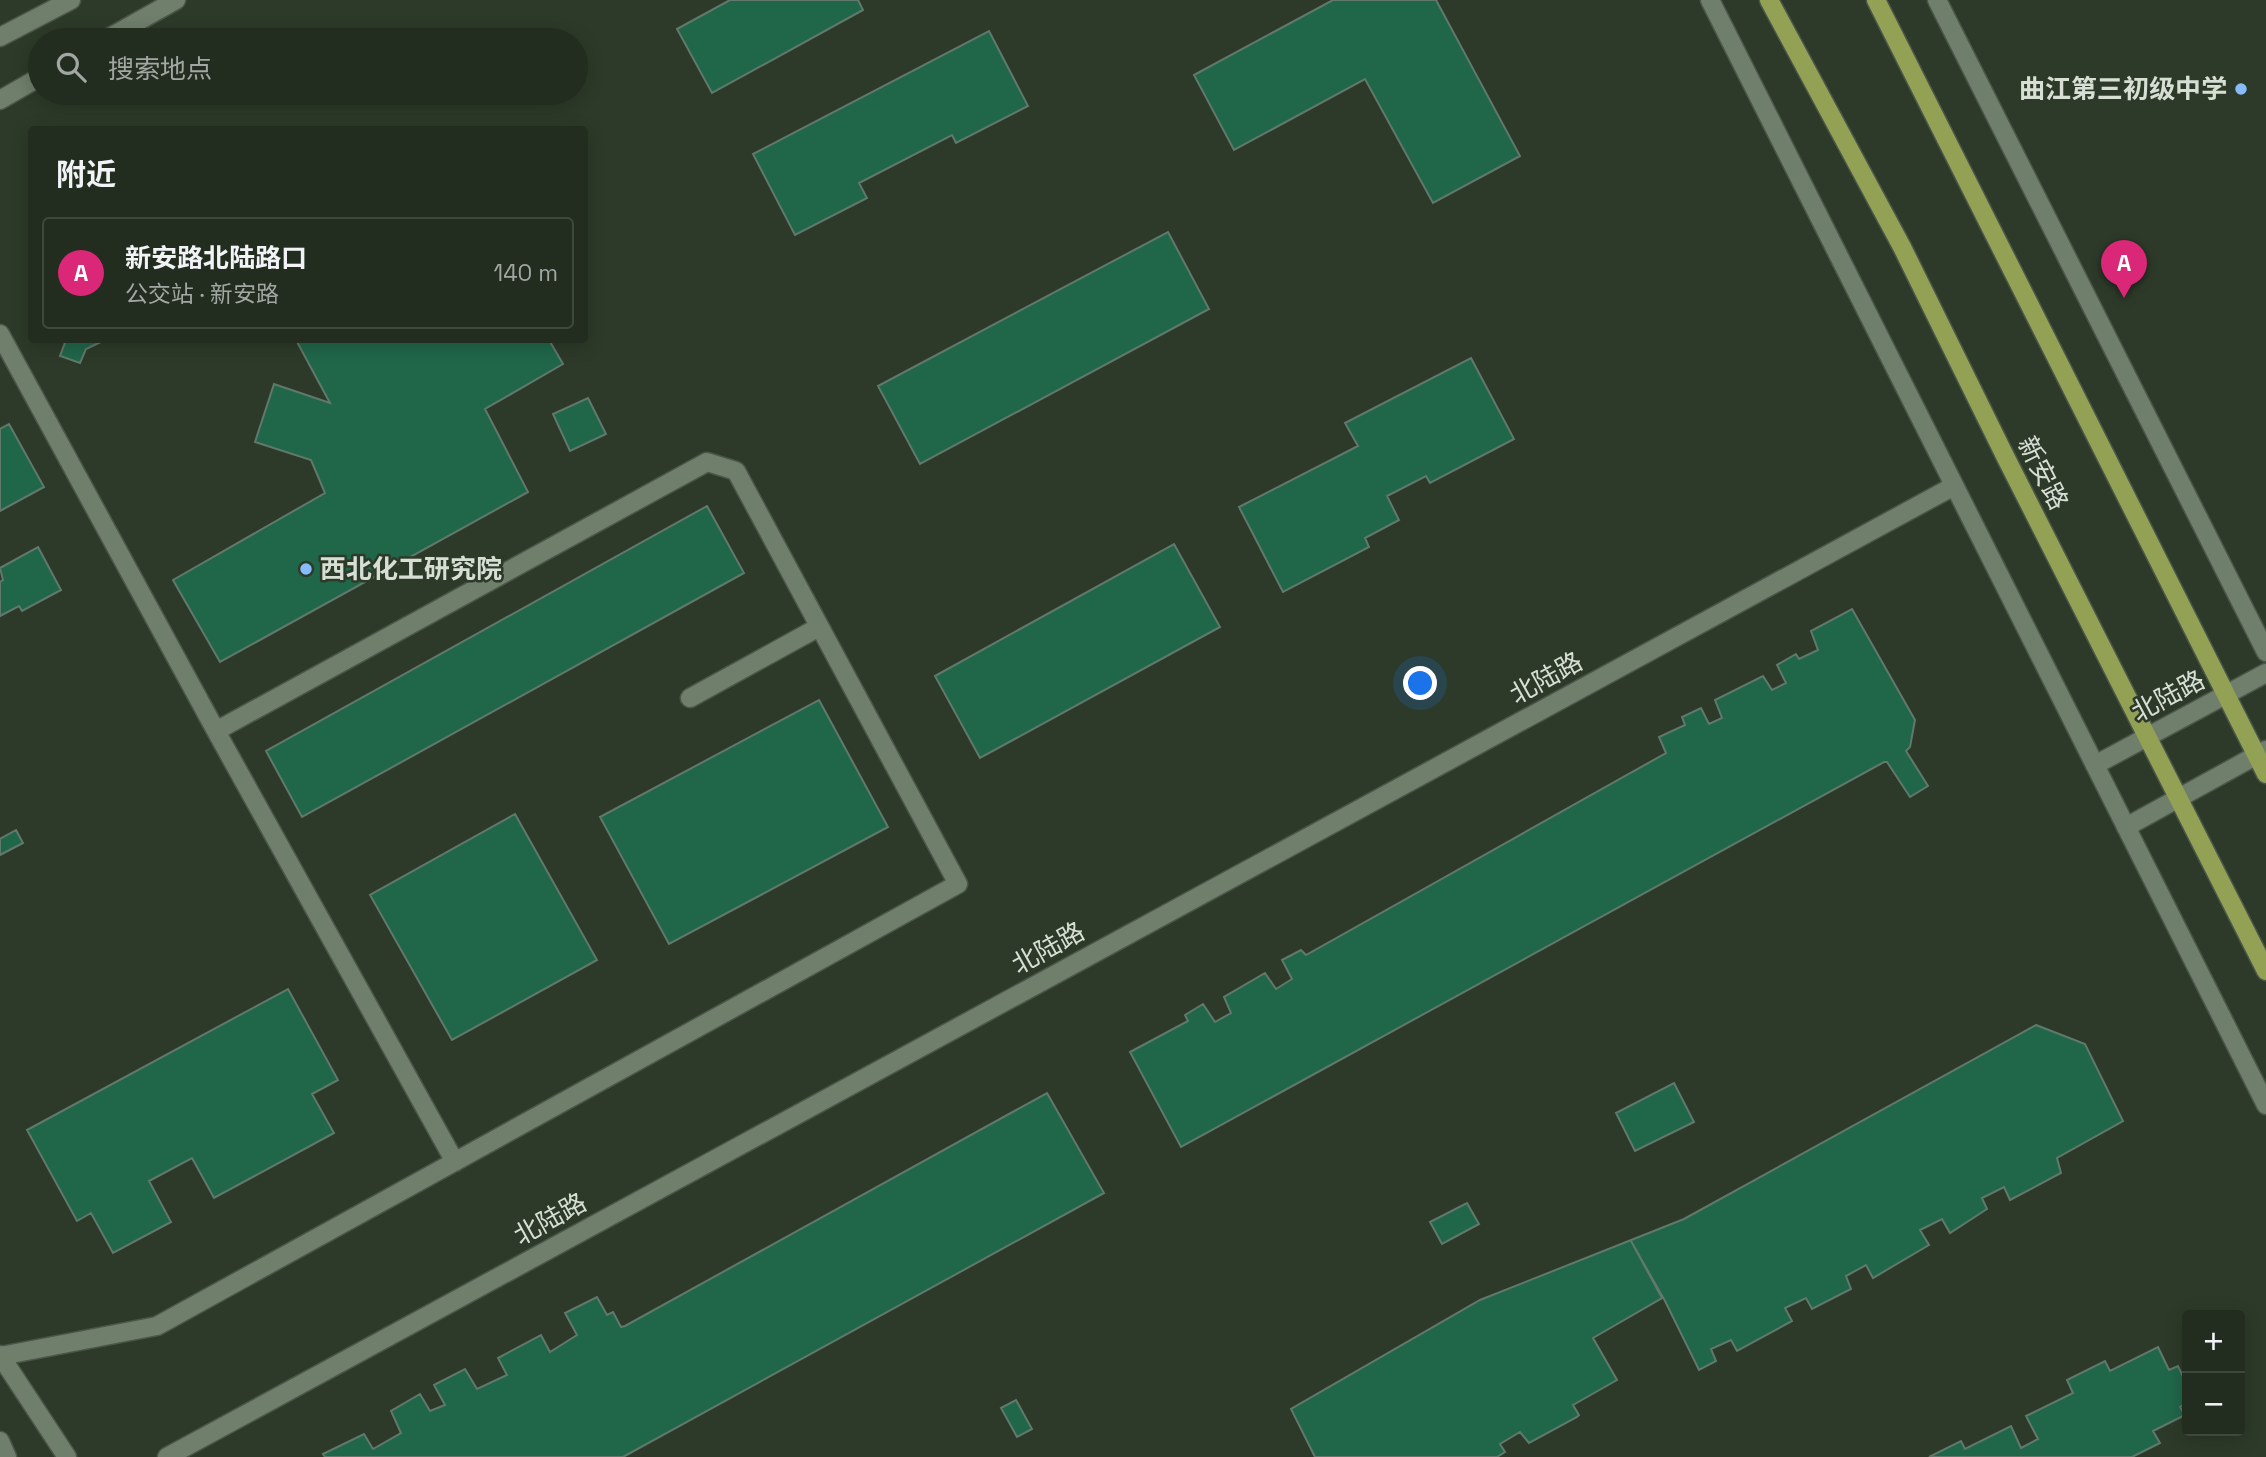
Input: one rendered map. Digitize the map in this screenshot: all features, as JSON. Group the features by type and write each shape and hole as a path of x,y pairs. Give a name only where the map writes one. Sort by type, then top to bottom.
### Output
{"main road":[{"name":"新安路","path":"1769,0 1902,247 2266,971"},
{"path":"1876,0 2225,695 2262,753 2266,774"}],"street":[{"path":"0,37 71,0"},
{"path":"126,28 176,0"},
{"path":"1710,0 2266,1105"},
{"path":"1937,0 2266,652"},
{"path":"0,100 28,84"},
{"path":"0,334 455,1162"},
{"path":"66,1457 0,1356 157,1326 958,884 736,471 707,462 216,731"},
{"name":"北陆路","path":"167,1457 1954,486"},
{"path":"690,698 819,626"},
{"name":"北陆路","path":"2095,765 2266,673"},
{"path":"2126,827 2262,753"},
{"path":"0,1441 7,1457"}],"building":[{"path":"730,0 858,0 863,10 712,93 677,29"},
{"path":"1333,0 1436,0 1520,156 1433,203 1365,79 1234,150 1194,75"},
{"path":"989,31 1028,106 956,143 952,135 859,183 867,198 795,235 753,154"},
{"path":"1168,232 1209,309 920,464 878,386"},
{"path":"65,343 99,343 86,349 80,363 60,356"},
{"path":"298,343 551,343 563,364 485,409 528,492 220,662 173,580 325,493 311,460 255,442 274,384 330,403"},
{"path":"1471,358 1514,439 1430,483 1426,476 1387,496 1399,520 1365,538 1369,547 1283,592 1239,507 1358,446 1345,423"},
{"path":"588,398 606,434 570,451 553,414"},
{"path":"9,424 44,487 0,511 0,429"},
{"path":"707,506 744,573 302,817 266,751"},
{"path":"1174,544 1220,627 980,758 935,676"},
{"path":"38,547 61,590 22,611 19,606 0,616 0,582 3,580 0,568"},
{"path":"1852,609 1915,720 1910,747 1906,751 1928,786 1910,797 1887,762 1884,762 1181,1147 1130,1052 1188,1021 1185,1015 1203,1004 1215,1022 1231,1013 1224,997 1265,973 1276,989 1292,979 1282,960 1301,950 1306,955 1666,753 1659,737 1685,725 1682,717 1701,708 1709,724 1722,718 1715,700 1763,676 1772,690 1786,683 1777,665 1796,654 1799,659 1818,650 1811,631"},
{"path":"819,700 888,827 669,944 600,817"},
{"path":"515,814 597,960 452,1040 370,895"},
{"path":"16,830 23,843 0,855 0,839"},
{"path":"288,989 338,1080 312,1094 334,1133 214,1198 192,1158 149,1181 171,1222 113,1253 91,1213 77,1221 27,1130"},
{"path":"2036,1025 2085,1044 2123,1121 2057,1158 2061,1173 2010,1200 2004,1187 1982,1198 1987,1209 1950,1233 1942,1219 1920,1230 1929,1245 1873,1278 1866,1265 1846,1276 1851,1289 1812,1309 1806,1298 1785,1308 1792,1321 1737,1351 1731,1340 1711,1349 1716,1361 1699,1370 1665,1301 1631,1241 1662,1298 1593,1338 1617,1380 1573,1405 1579,1415 1577,1417 1529,1443 1520,1432 1500,1444 1505,1452 1497,1457 1315,1457 1291,1409 1480,1300 1684,1219"},
{"path":"1674,1083 1694,1122 1635,1151 1616,1113"},
{"path":"1047,1093 1104,1193 623,1457 325,1457 323,1454 364,1434 373,1449 401,1433 391,1411 420,1394 430,1411 445,1405 434,1385 465,1369 477,1389 507,1375 498,1358 541,1335 550,1352 577,1335 565,1313 597,1297 607,1315 613,1312 621,1327 625,1326"},
{"path":"1467,1203 1479,1224 1442,1244 1430,1222"},
{"path":"2158,1347 2169,1370 2178,1366 2182,1374 2182,1416 2153,1431 2160,1443 2132,1457 1929,1457 1961,1441 1965,1449 2011,1426 2021,1448 2038,1439 2026,1416 2073,1393 2067,1380 2105,1361 2110,1371"},
{"path":"1016,1400 1032,1429 1017,1437 1001,1408"}],"place":[{"name":"曲江第三初级中学","path":"2241,89"},
{"name":"新安路北陆路口","path":"2124,298"},
{"name":"西北化工研究院","path":"306,569"}]}
